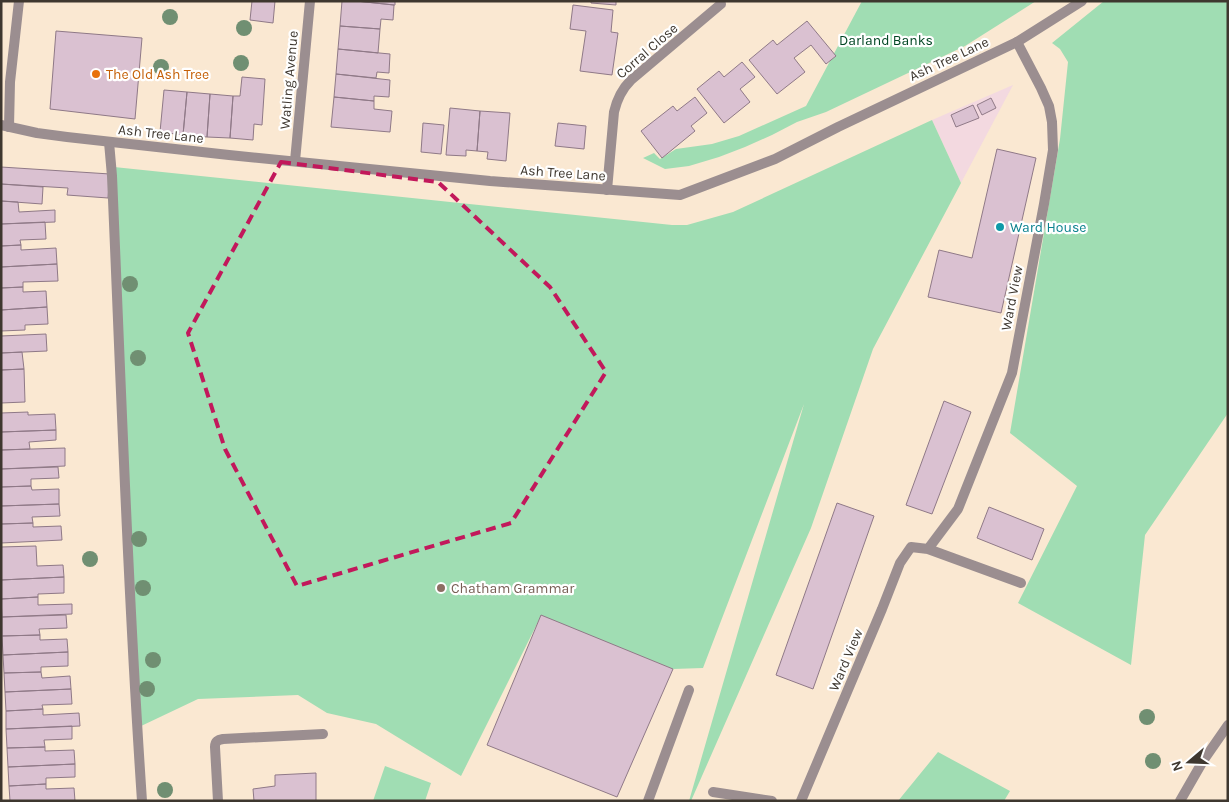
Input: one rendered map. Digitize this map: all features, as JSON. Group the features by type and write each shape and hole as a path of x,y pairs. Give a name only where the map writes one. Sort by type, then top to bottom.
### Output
{"street":[{"path":"5,126 19,1"},
{"name":"Watling Avenue","path":"295,161 310,1"},
{"name":"Ash Tree Lane","path":"5,126 109,142 490,181 680,195 776,159 838,127 1016,42 1082,1"},
{"name":"Corral Close","path":"607,190 614,112 621,92 631,80 721,4"},
{"name":"Ward View","path":"801,801 900,563 911,547 928,549 958,509 1012,373 1053,150 1052,122 1048,106 1016,42"},
{"path":"109,142 142,801"},
{"path":"928,549 1021,583"},
{"path":"648,801 689,690"},
{"path":"1180,801 1209,752 1228,725"},
{"path":"218,801 215,747 218,740 323,734"},
{"path":"713,792 772,801"}],"highlighted area":[{"path":"281,162 438,182 550,287 606,372 511,523 297,586 225,449 188,333"}],"shaded area":[{"path":"1013,85 961,183 932,120"}],"green space":[{"name":"Darland Banks","path":"862,1 1036,1 965,46 826,112 797,122 745,147 689,166 665,169 643,158 654,153 660,159 676,149 712,144 739,136 806,106"},
{"path":"1104,1 1228,1 1228,413 1145,535 1131,665 1018,603 1077,486 1010,433 1060,139 1068,62 1060,49 1052,43"},
{"name":"Chatham Grammar","path":"932,120 961,183 873,349 811,528 691,801 689,801 804,404 703,668 673,669 541,616 461,776 376,724 327,713 298,695 198,699 139,727 114,167 672,225 687,225 733,212"},
{"path":"938,752 1010,791 1004,801 898,801"},
{"path":"385,766 431,783 425,801 373,801"}],"building":[{"path":"252,1 275,1 273,23 250,20"},
{"path":"342,1 394,5 393,20 381,19 380,29 340,26"},
{"path":"356,1 395,1 395,5 394,5"},
{"path":"591,1 616,1 616,5 591,3"},
{"path":"573,5 613,10 611,32 618,33 612,75 580,71 586,31 570,29"},
{"path":"807,21 836,56 826,64 811,45 794,58 805,72 777,94 749,60 773,40 777,45"},
{"path":"340,26 380,29 378,53 338,49"},
{"name":"The Old Ash Tree","path":"56,31 142,38 135,119 50,109"},
{"path":"338,49 390,54 389,73 377,72 376,78 336,74"},
{"path":"742,62 755,77 740,89 750,102 724,123 697,89 719,71 724,77"},
{"path":"336,74 390,80 389,97 374,96 374,101 334,97"},
{"path":"242,77 265,79 262,125 254,124 253,140 230,138 233,96 240,96"},
{"path":"164,90 187,92 183,135 160,132"},
{"path":"187,92 210,94 207,137 183,135"},
{"path":"210,94 233,96 230,138 207,137"},
{"path":"334,97 374,101 374,109 392,111 390,132 331,127"},
{"path":"695,97 707,113 691,126 695,131 662,158 641,131 673,106 677,111"},
{"path":"991,98 996,108 982,115 977,105"},
{"path":"973,105 979,118 956,127 951,115"},
{"path":"450,108 480,111 477,151 466,150 466,156 446,155"},
{"path":"480,111 510,113 506,161 487,159 488,152 477,151"},
{"path":"423,123 444,125 441,154 421,152"},
{"path":"558,123 586,126 584,149 555,146"},
{"name":"Ward House","path":"997,149 1036,158 1001,313 928,297 939,250 972,258"},
{"path":"1,167 110,174 108,198 67,195 68,188 1,184"},
{"path":"1,184 43,187 42,204 1,201"},
{"path":"1,201 18,202 19,212 55,210 55,222 1,224"},
{"path":"45,222 46,239 20,240 21,245 1,246 1,224"},
{"path":"21,245 21,250 56,248 57,264 1,267 1,246"},
{"path":"57,264 58,281 23,282 23,287 1,288 1,267"},
{"path":"23,287 23,292 46,291 47,307 1,310 1,288"},
{"path":"47,307 48,324 25,325 25,330 1,331 1,310"},
{"path":"46,334 47,351 1,353 1,336"},
{"path":"22,352 24,369 1,370 1,353"},
{"path":"24,369 25,402 1,403 1,370"},
{"path":"944,401 971,412 932,514 906,505"},
{"path":"28,412 28,415 55,414 56,430 1,432 1,413"},
{"path":"56,430 56,440 29,442 30,449 1,450 1,432"},
{"path":"65,448 65,466 1,469 1,450"},
{"path":"58,467 59,478 31,479 31,486 1,487 1,469"},
{"path":"31,486 32,490 59,489 59,504 1,506 1,487"},
{"path":"837,503 874,516 813,689 776,675"},
{"path":"59,504 60,516 32,517 33,523 1,524 1,506"},
{"path":"989,507 1044,529 1032,560 977,538"},
{"path":"33,523 33,527 61,526 62,540 1,543 1,524"},
{"path":"36,546 37,566 63,565 64,577 1,580 1,547"},
{"path":"64,577 64,593 38,594 38,597 1,599 1,580"},
{"path":"38,597 38,605 72,604 72,614 2,617 1,599"},
{"path":"66,615 67,628 39,629 40,635 2,636 2,617"},
{"path":"541,615 673,669 617,797 487,745"},
{"path":"40,635 40,640 67,639 68,652 3,655 2,636"},
{"path":"68,652 68,666 41,667 41,672 4,673 3,655"},
{"path":"41,672 42,678 70,676 71,689 5,692 4,673"},
{"path":"71,689 72,704 42,705 43,709 6,711 5,692"},
{"path":"43,709 43,715 79,713 80,726 6,729 6,711"},
{"path":"72,726 72,739 44,740 45,747 7,748 6,729"},
{"path":"45,747 45,751 74,750 75,764 8,767 7,748"},
{"path":"75,764 75,777 46,778 46,784 9,786 8,767"},
{"path":"316,773 316,801 254,801 253,789 275,786 275,775"},
{"path":"46,784 46,789 74,788 75,801 10,801 9,786"}],"place":[{"name":"The Old Ash Tree","path":"96,74"},
{"name":"Ward House","path":"1000,227"},
{"name":"Chatham Grammar","path":"441,588"}]}
